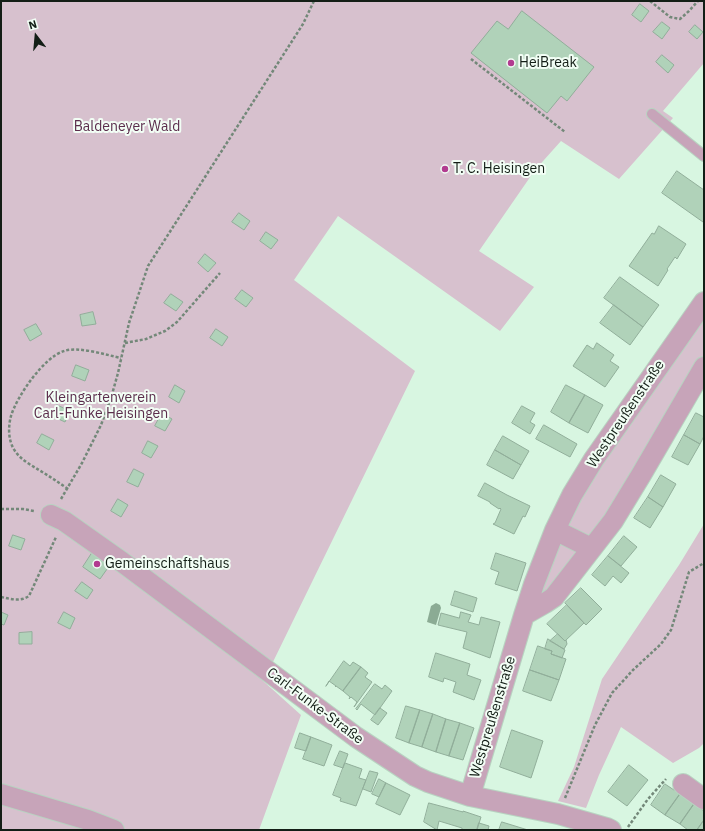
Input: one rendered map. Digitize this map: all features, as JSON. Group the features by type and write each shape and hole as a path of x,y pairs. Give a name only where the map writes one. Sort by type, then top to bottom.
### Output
{"street":[{"name":"Westpreußenstraße","path":"470,796 524,615 534,584 555,530 572,495 594,459 704,302"},
{"path":"524,615 554,597 613,521 704,367"},
{"name":"Carl-Funke-Straße","path":"57,518 122,562 356,738 415,776 470,796 558,814 611,830"},
{"path":"555,530 591,548"},
{"path":"683,784 704,799"},
{"path":"1,794 88,820 114,830"}],"lane":[{"path":"652,114 704,156"}],"path":[{"path":"1,597 15,600 24,599 29,596 68,489 101,425 111,398 129,322 148,266 303,24 314,1"},
{"path":"650,1 670,18 680,18 698,1"},
{"path":"471,59 565,132"},
{"path":"124,343 146,339 165,331 178,322 220,272"},
{"path":"68,489 22,459 15,450 9,434 9,426 14,408 40,368 58,353 73,349 121,358"},
{"path":"1,509 38,511 57,518"},
{"path":"558,814 595,725 612,693 633,670 661,644 671,630 690,572 704,563"},
{"path":"631,823 648,799"}],"green space":[{"path":"1,1 704,1 704,63 663,111 673,118 619,179 561,141 535,170 479,251 534,287 500,331 338,216 294,280 415,371 270,668 182,608 301,715 259,830 118,830 1,789"},
{"path":"704,316 704,359 593,540 535,603 559,534 602,464"},
{"path":"704,524 704,743 699,748 673,763 621,727 586,808 558,801 574,767 602,679 679,565"},
{"path":"1,798 101,830 1,830"}],"shaded area":[{"path":"436,603 440,605 441,608 436,625 427,622 431,606"}],"building":[{"path":"640,4 649,11 641,22 632,15"},
{"path":"522,11 594,67 567,101 561,96 547,113 471,53 497,21 508,29"},
{"path":"662,22 670,28 662,39 653,32"},
{"path":"695,25 703,32 697,39 689,32"},
{"path":"662,55 674,65 668,73 656,62"},
{"path":"677,171 704,190 703,222 662,193"},
{"path":"239,213 250,221 244,230 232,222"},
{"path":"659,226 686,244 677,259 675,257 667,269 668,270 658,286 629,266 652,233 654,234"},
{"path":"266,232 278,240 271,249 260,241"},
{"path":"205,254 216,263 208,272 198,263"},
{"path":"620,277 659,305 643,327 604,298"},
{"path":"242,290 253,298 246,307 235,299"},
{"path":"171,294 183,302 176,311 164,303"},
{"path":"614,305 643,327 630,345 600,323"},
{"path":"93,312 96,324 82,326 80,315"},
{"path":"36,324 42,334 30,341 24,330"},
{"path":"216,329 228,337 222,346 210,338"},
{"path":"597,343 614,355 610,361 619,367 605,387 573,366 587,345 593,349"},
{"path":"76,365 89,370 85,381 72,376"},
{"path":"175,385 185,391 179,403 169,397"},
{"path":"566,385 585,395 569,423 551,412"},
{"path":"585,395 603,405 588,433 569,423"},
{"path":"57,405 70,411 65,422 52,416"},
{"path":"522,406 535,413 530,422 535,425 530,434 512,423"},
{"path":"162,413 172,419 165,431 155,426"},
{"path":"696,413 704,417 704,436 700,444 684,435"},
{"path":"544,425 577,444 570,457 536,439"},
{"path":"42,434 54,440 49,450 37,443"},
{"path":"684,435 700,444 688,465 672,457"},
{"path":"503,436 529,451 521,465 495,450"},
{"path":"148,441 158,446 151,458 142,453"},
{"path":"495,450 521,465 513,479 487,465"},
{"path":"134,469 144,474 138,487 127,482"},
{"path":"661,475 676,484 663,507 648,497"},
{"path":"485,483 530,506 514,534 493,524 495,523 501,509 478,496"},
{"path":"648,497 663,507 650,528 634,518"},
{"path":"118,499 128,505 121,517 111,511"},
{"path":"13,535 25,539 21,550 9,546"},
{"path":"624,536 637,547 621,566 608,556"},
{"name":"Gemeinschaftshaus","path":"94,550 112,562 100,579 83,567"},
{"path":"496,553 526,563 517,591 495,584 499,572 491,569"},
{"path":"608,556 629,573 621,583 613,576 605,586 592,575"},
{"path":"82,582 93,590 87,599 75,591"},
{"path":"581,588 602,609 586,625 565,603"},
{"path":"455,591 477,598 473,612 451,605"},
{"path":"567,605 584,623 565,641 547,624"},
{"path":"1,612 8,615 4,625 1,624"},
{"path":"64,612 75,618 70,629 58,623"},
{"path":"461,612 471,615 468,622 479,625 481,617 500,622 490,658 463,648 467,632 438,625 441,613 459,618"},
{"path":"32,632 32,644 19,644 19,633"},
{"path":"558,634 565,641 566,640 567,644 564,649 550,641"},
{"path":"548,639 565,650 562,658 551,654 552,651 545,649"},
{"path":"538,646 552,651 551,654 566,659 559,680 530,670"},
{"path":"436,653 470,664 467,675 481,680 474,700 453,692 456,682 444,678 443,682 429,677"},
{"path":"344,661 350,666 353,662 361,667 343,691 329,681"},
{"path":"361,667 368,673 365,677 372,682 354,707 357,702 351,697 349,699 350,697 343,691"},
{"path":"530,670 559,680 551,701 523,691"},
{"path":"375,684 382,689 385,685 392,691 375,715 361,704 357,710 356,709"},
{"path":"406,706 420,710 409,743 396,738"},
{"path":"380,708 387,713 378,725 371,720"},
{"path":"420,710 433,714 422,747 409,743"},
{"path":"433,714 446,719 436,752 422,747"},
{"path":"446,719 460,723 449,756 436,752"},
{"path":"460,723 474,728 463,760 449,756"},
{"path":"512,730 543,741 531,778 500,767"},
{"path":"300,733 311,737 306,751 295,748"},
{"path":"311,737 332,745 324,766 303,759"},
{"path":"340,751 348,754 343,768 334,765"},
{"path":"345,763 362,769 359,778 366,780 356,806 340,801 341,798 333,795"},
{"path":"629,765 648,780 627,806 608,792"},
{"path":"370,771 378,773 371,792 363,789"},
{"path":"379,779 386,783 379,797 372,794"},
{"path":"386,783 410,795 400,815 376,804"},
{"path":"665,784 680,794 665,815 651,805"},
{"path":"680,794 694,804 680,824 665,815"},
{"path":"429,803 481,817 477,830 462,830 462,828 439,821 437,830 424,822"},
{"path":"694,804 704,811 704,820 697,830 688,830 680,824"},
{"path":"704,820 704,830 697,830"},
{"path":"502,822 528,830 499,830"},
{"path":"479,823 489,826 488,830 477,830"}],"place":[{"name":"HeiBreak","path":"511,63"},
{"name":"T. C. Heisingen","path":"445,169"},
{"name":"Gemeinschaftshaus","path":"97,564"}],"park label":[{"name":"Baldeneyer Wald","path":"127,127"},
{"name":"Kleingartenverein Carl-Funke Heisingen","path":"101,406"}]}
